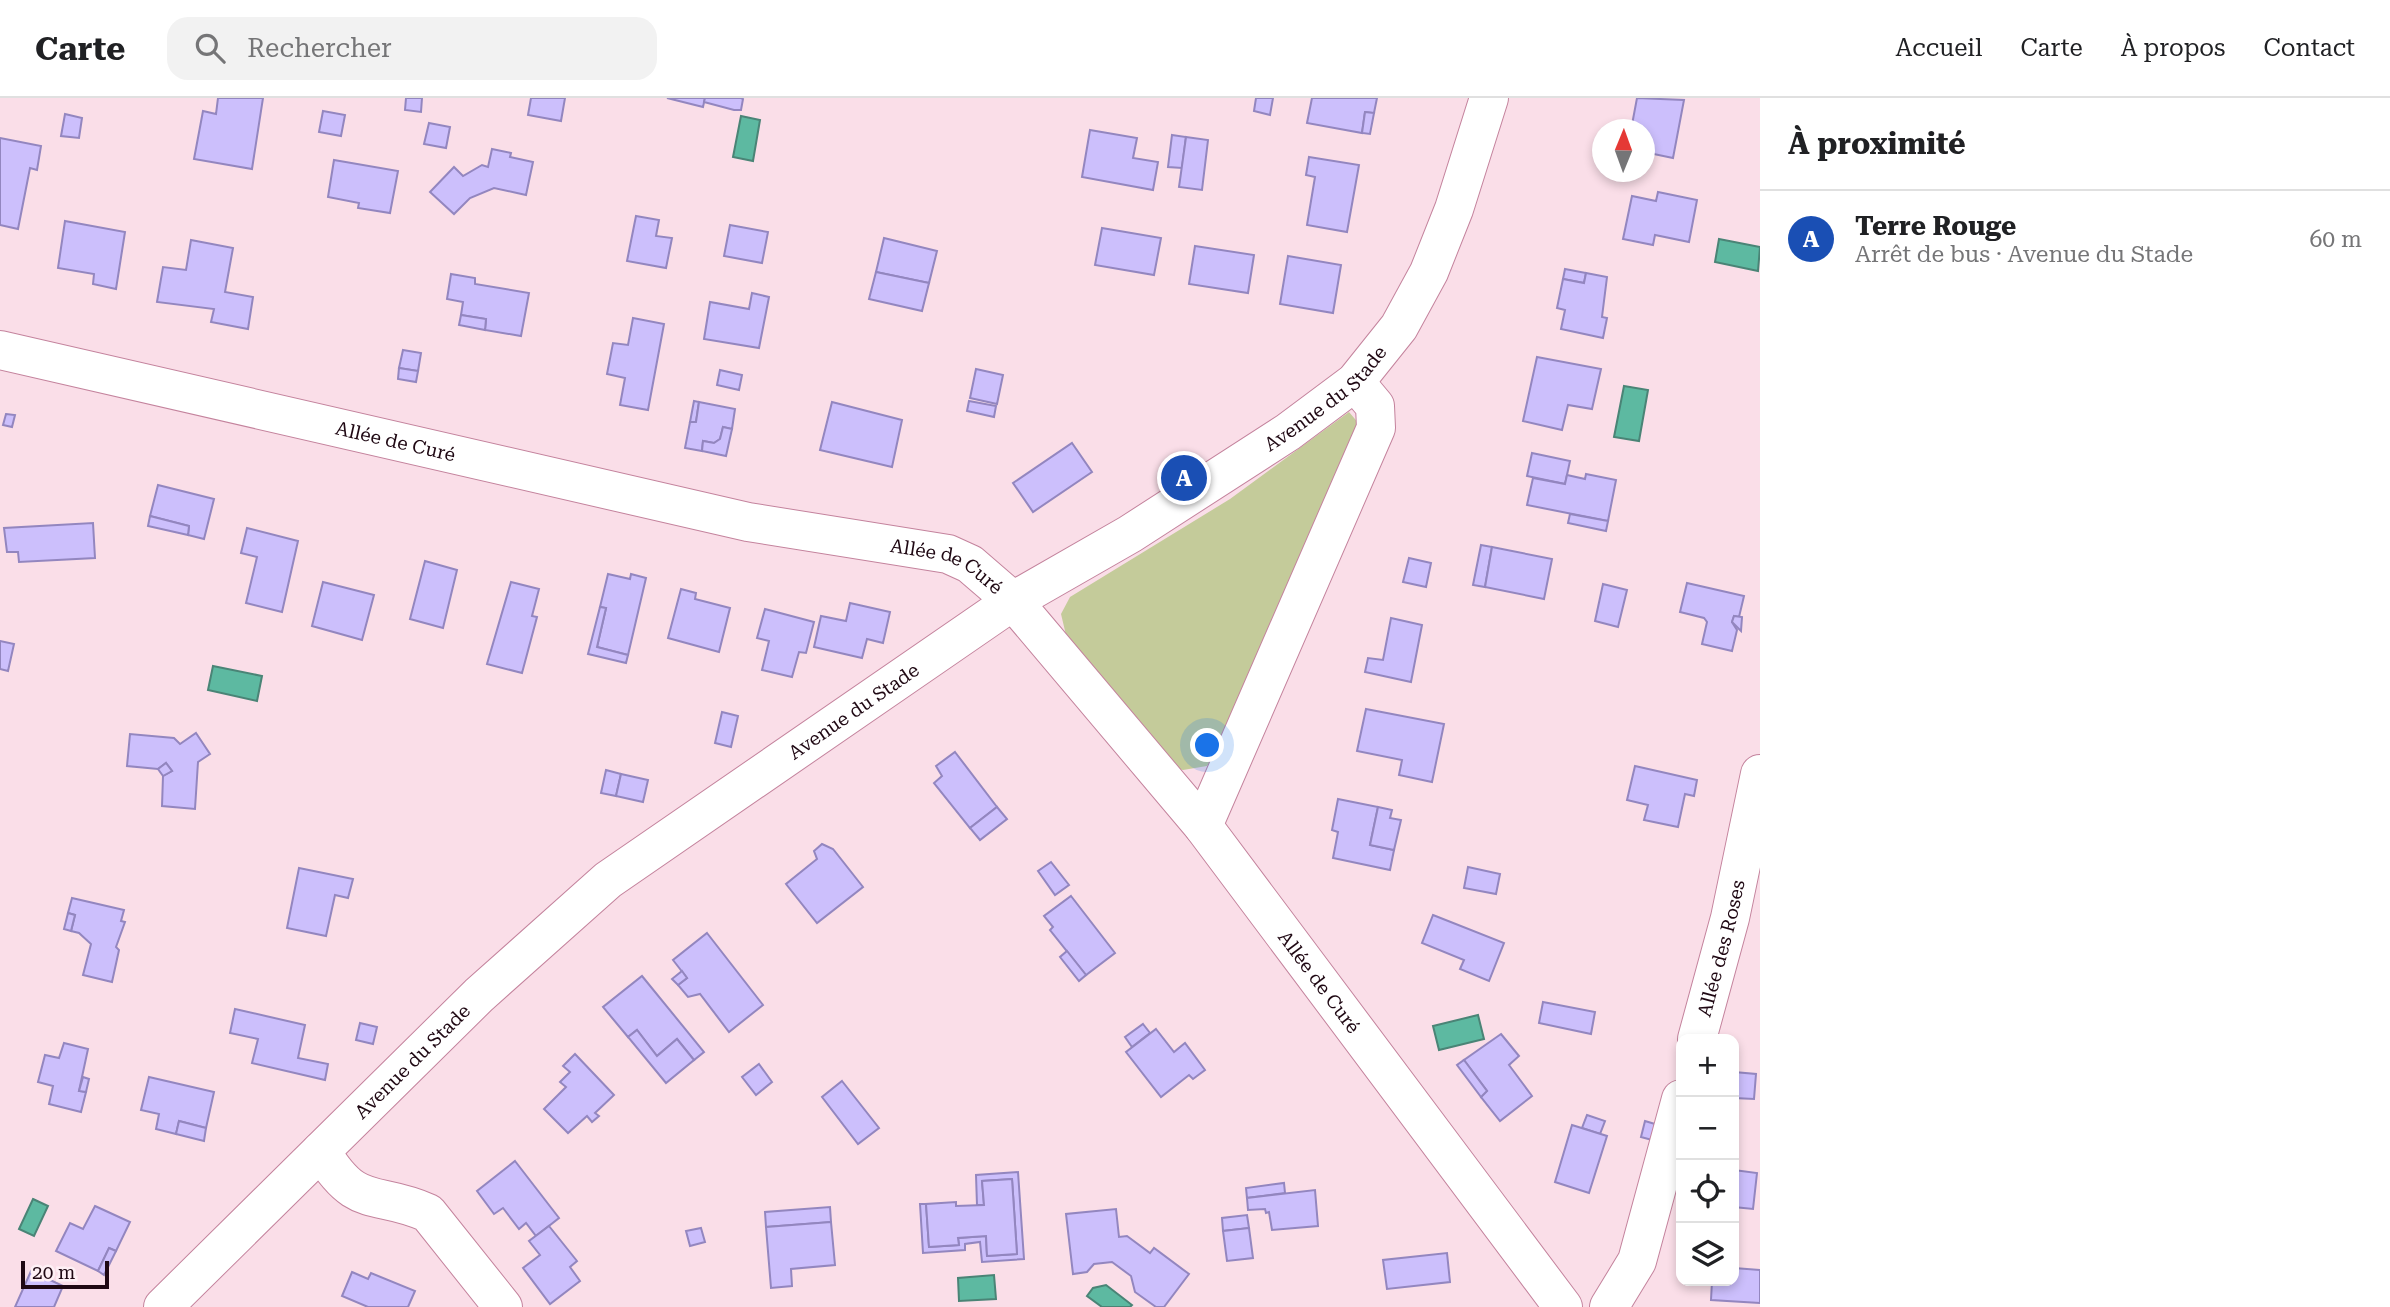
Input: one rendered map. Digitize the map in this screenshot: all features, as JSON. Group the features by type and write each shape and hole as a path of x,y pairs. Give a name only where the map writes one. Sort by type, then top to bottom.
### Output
{"street":[{"name":"Avenue du Stade","path":"163,1307 479,995 608,880 1013,601 1130,534 1288,432 1355,382 1399,327 1429,272 1454,209 1489,98"},
{"name":"Allée de Curé","path":"0,350 748,522 948,554 970,564 1013,601 1203,826 1563,1307"},
{"path":"1203,826 1376,428 1375,406 1355,382"},
{"name":"Allée des Roses","path":"1699,1034 1730,918 1760,774"},
{"path":"1609,1307 1637,1261 1676,1117"},
{"path":"321,1151 336,1176 361,1196 412,1206 428,1213 503,1307"}],"shaded area":[{"path":"741,116 760,120 753,161 733,157"},
{"path":"1719,239 1760,247 1758,271 1715,262"},
{"path":"1624,386 1648,390 1639,441 1614,437"},
{"path":"1349,412 1360,425 1224,744 1207,766 1183,770 1161,765 1066,635 1061,614 1070,597 1230,499"},
{"path":"213,666 262,676 257,701 208,690"},
{"path":"1478,1015 1484,1039 1439,1050 1433,1026"},
{"path":"33,1199 48,1206 34,1236 19,1229"},
{"path":"994,1275 996,1299 959,1301 958,1278"},
{"path":"1106,1285 1132,1305 1102,1307 1087,1296 1093,1288"}],"building":[{"path":"218,98 263,98 252,169 194,159 203,111 216,114"},
{"path":"406,98 422,98 421,112 405,110"},
{"path":"531,98 565,98 561,121 528,115"},
{"path":"667,98 705,98 703,107"},
{"path":"705,98 743,99 741,110 734,110 704,102"},
{"path":"1256,98 1273,98 1270,115 1254,111"},
{"path":"1312,98 1377,98 1374,113 1365,112 1362,133 1307,123"},
{"path":"1637,98 1684,100 1673,158 1655,154 1655,119 1633,119"},
{"path":"323,111 345,115 341,136 319,132"},
{"path":"1365,112 1374,113 1370,134 1362,133"},
{"path":"65,114 82,118 79,138 61,136"},
{"path":"429,123 450,127 446,148 424,144"},
{"path":"1090,130 1137,138 1133,158 1158,162 1153,190 1082,177"},
{"path":"1172,135 1186,137 1182,168 1168,167"},
{"path":"1186,137 1208,140 1202,190 1179,187"},
{"path":"0,138 41,146 37,170 30,168 18,229 0,225"},
{"path":"492,149 511,153 510,157 533,162 526,195 494,188 470,198 454,214 430,192 454,167 463,176 482,165 488,167"},
{"path":"1309,157 1359,165 1347,232 1307,225 1315,177 1306,175"},
{"path":"334,160 398,171 390,213 358,208 359,203 328,197"},
{"path":"1658,192 1697,200 1689,242 1655,235 1653,245 1623,239 1632,196 1656,201"},
{"path":"636,216 659,220 656,236 672,238 666,268 627,261"},
{"path":"65,221 125,232 116,289 93,284 94,274 58,268"},
{"path":"730,225 768,232 762,263 724,256"},
{"path":"1102,228 1161,238 1154,275 1095,265"},
{"path":"884,238 937,251 929,283 876,272"},
{"path":"191,240 233,248 225,292 253,297 248,329 211,322 214,309 157,302 163,267 186,270"},
{"path":"1195,246 1254,255 1248,293 1189,284"},
{"path":"1288,256 1341,265 1333,313 1280,304"},
{"path":"1565,269 1586,273 1584,283 1563,279"},
{"path":"876,272 929,283 922,311 869,299"},
{"path":"1586,273 1607,277 1602,317 1607,318 1603,338 1561,329 1565,310 1557,308 1563,279 1584,283"},
{"path":"451,274 475,278 475,284 529,293 521,336 485,330 486,319 461,315 463,302 447,299"},
{"path":"752,293 769,297 759,348 704,339 710,302 749,309"},
{"path":"461,315 486,319 485,330 459,325"},
{"path":"633,318 664,324 648,410 620,405 625,378 607,374 613,343 628,345"},
{"path":"403,350 421,353 418,371 399,368"},
{"path":"1537,357 1601,369 1592,409 1568,405 1562,430 1523,421"},
{"path":"399,368 418,371 416,382 398,379"},
{"path":"976,369 1003,375 997,404 970,398"},
{"path":"720,370 742,375 739,390 717,385"},
{"path":"694,401 699,402 696,422 690,422"},
{"path":"969,401 996,406 994,417 967,411"},
{"path":"699,402 735,409 732,429 723,427 720,439 714,443 703,441 702,451 685,448 690,422 696,422"},
{"path":"832,402 902,420 892,467 820,450"},
{"path":"6,414 15,415 12,427 3,425"},
{"path":"723,427 732,429 726,456 702,451 703,441 714,443 720,439"},
{"path":"1072,443 1092,472 1033,512 1013,483"},
{"path":"1532,453 1570,461 1565,484 1527,476"},
{"path":"1586,474 1616,480 1608,521 1527,505 1533,478 1565,484 1567,475 1585,479"},
{"path":"158,485 214,499 204,539 188,535 189,526 150,516"},
{"path":"1570,514 1608,521 1606,531 1568,523"},
{"path":"150,516 189,526 188,535 148,526"},
{"path":"93,523 95,558 19,562 18,552 7,552 4,528"},
{"path":"247,528 298,541 282,612 246,603 257,557 241,553"},
{"path":"1481,545 1492,547 1485,587 1473,585"},
{"path":"1492,547 1552,559 1544,599 1485,587"},
{"path":"1409,558 1431,563 1426,587 1403,582"},
{"path":"425,561 457,570 443,628 410,619"},
{"path":"608,574 630,579 631,574 646,578 628,655 597,647 606,608 600,607"},
{"path":"323,582 374,595 362,640 312,626"},
{"path":"511,582 539,589 532,616 537,617 522,673 487,664"},
{"path":"1687,583 1744,596 1739,617 1734,616 1732,622 1737,630 1732,651 1702,644 1707,622 1704,618 1680,612"},
{"path":"1603,584 1627,590 1618,627 1595,621"},
{"path":"681,589 696,593 695,599 730,608 719,652 668,638"},
{"path":"850,603 890,612 883,643 867,639 862,658 814,647 821,616 846,621"},
{"path":"600,607 606,608 597,647 628,655 626,663 588,654"},
{"path":"765,609 814,622 806,653 799,652 792,677 762,670 769,641 757,638"},
{"path":"1734,616 1742,617 1741,631 1732,622"},
{"path":"1391,618 1422,625 1411,682 1365,672 1368,658 1383,660"},
{"path":"0,641 14,644 8,671 0,669"},
{"path":"1366,709 1444,724 1432,782 1399,775 1402,760 1357,751"},
{"path":"722,712 738,716 731,747 715,743"},
{"path":"196,733 210,754 198,762 195,809 162,806 163,776 172,771 166,763 158,769 127,766 130,734 174,738 180,744"},
{"path":"955,752 997,807 970,828 934,783 942,776 936,766"},
{"path":"166,763 172,771 163,776 158,769"},
{"path":"1635,766 1697,780 1694,796 1685,794 1678,827 1644,820 1648,805 1627,800"},
{"path":"606,770 621,774 616,796 601,793"},
{"path":"621,774 648,780 643,802 616,796"},
{"path":"1338,799 1378,807 1370,845 1394,850 1390,870 1333,858 1338,832 1332,830"},
{"path":"997,807 1007,819 980,840 970,828"},
{"path":"1378,807 1392,810 1390,818 1401,820 1394,850 1370,845"},
{"path":"822,844 833,849 863,887 817,923 786,884 817,859 814,851"},
{"path":"1051,862 1069,885 1055,895 1038,871"},
{"path":"1468,867 1500,874 1496,894 1464,888"},
{"path":"299,868 353,879 348,898 335,895 326,936 287,928"},
{"path":"1071,896 1115,953 1086,975 1050,930 1053,927 1044,916"},
{"path":"72,898 124,910 121,921 125,922 116,947 119,950 112,982 83,975 91,944 79,933 71,931 75,915 68,913"},
{"path":"68,913 75,915 71,931 64,929"},
{"path":"1433,915 1504,943 1489,981 1460,969 1464,960 1422,943"},
{"path":"707,933 763,1005 729,1032 700,994 688,997 678,985 687,978 673,960"},
{"path":"1067,951 1086,975 1079,981 1060,957"},
{"path":"682,971 687,978 678,985 672,979"},
{"path":"642,976 704,1052 694,1060 677,1039 657,1056 637,1030 628,1037 603,1007"},
{"path":"1543,1002 1595,1012 1591,1034 1539,1023"},
{"path":"235,1009 305,1025 298,1058 328,1064 325,1080 252,1063 258,1039 230,1033"},
{"path":"360,1023 377,1027 373,1044 356,1040"},
{"path":"1143,1024 1150,1033 1132,1047 1125,1037"},
{"path":"1156,1029 1174,1052 1185,1043 1205,1070 1193,1079 1189,1075 1161,1097 1126,1052"},
{"path":"637,1030 657,1056 677,1039 694,1060 666,1083 628,1037"},
{"path":"1501,1034 1519,1056 1509,1065 1532,1096 1500,1121 1481,1097 1487,1091 1464,1060"},
{"path":"64,1043 88,1049 79,1091 86,1092 81,1112 49,1104 53,1086 38,1082 45,1055 59,1058"},
{"path":"575,1054 614,1095 595,1113 599,1116 592,1122 587,1116 568,1133 544,1109 566,1087 560,1082 570,1072 563,1066"},
{"path":"1464,1060 1487,1091 1481,1097 1457,1065"},
{"path":"759,1064 772,1082 756,1095 742,1077"},
{"path":"1739,1072 1756,1074 1754,1099 1739,1098"},
{"path":"83,1077 89,1079 86,1092 79,1091"},
{"path":"149,1077 214,1092 206,1128 179,1121 176,1134 156,1129 159,1114 141,1110"},
{"path":"842,1081 879,1128 858,1144 822,1097"},
{"path":"1587,1115 1605,1121 1600,1134 1582,1128"},
{"path":"179,1121 206,1128 204,1141 176,1134"},
{"path":"1645,1121 1655,1124 1652,1140 1641,1137"},
{"path":"1572,1125 1607,1136 1589,1193 1555,1182"},
{"path":"515,1161 559,1218 536,1236 526,1223 519,1229 503,1208 494,1214 477,1191"},
{"path":"1739,1171 1757,1173 1753,1209 1739,1208"},
{"path":"1018,1172 1024,1259 982,1262 980,1242 965,1244 965,1250 923,1253 920,1204 926,1204 929,1247 959,1245 958,1238 986,1236 987,1256 1017,1254 1012,1179 982,1181 984,1205 977,1205 976,1175"},
{"path":"1012,1179 1017,1254 987,1256 986,1236 958,1238 959,1245 929,1247 926,1204 956,1202 956,1206 984,1205 982,1181"},
{"path":"1284,1183 1285,1193 1247,1198 1246,1188"},
{"path":"1315,1190 1318,1226 1272,1230 1269,1212 1266,1213 1265,1209 1248,1210 1247,1198"},
{"path":"95,1206 130,1222 116,1251 109,1248 98,1271 56,1251 70,1223 83,1229"},
{"path":"830,1207 831,1222 766,1227 765,1212"},
{"path":"1116,1209 1119,1237 1127,1236 1150,1253 1154,1248 1189,1274 1164,1307 1156,1307 1135,1292 1131,1276 1112,1262 1094,1264 1087,1272 1073,1274 1066,1214"},
{"path":"1247,1215 1249,1228 1223,1231 1222,1218"},
{"path":"831,1222 835,1265 791,1269 792,1286 771,1288 766,1227"},
{"path":"549,1226 577,1261 570,1267 580,1281 550,1304 523,1268 540,1255 529,1241"},
{"path":"701,1228 705,1242 690,1246 686,1231"},
{"path":"1249,1228 1253,1258 1227,1261 1223,1231"},
{"path":"109,1248 116,1251 104,1275 98,1271"},
{"path":"1447,1253 1450,1282 1387,1289 1383,1260"},
{"path":"1739,1268 1760,1270 1760,1303 1711,1300 1712,1286 1739,1286"},
{"path":"31,1271 63,1286 54,1307 15,1307"},
{"path":"352,1272 368,1279 371,1273 415,1291 408,1307 368,1307 342,1296"}],"place":[{"name":"Terre Rouge","path":"1184,478"}]}
